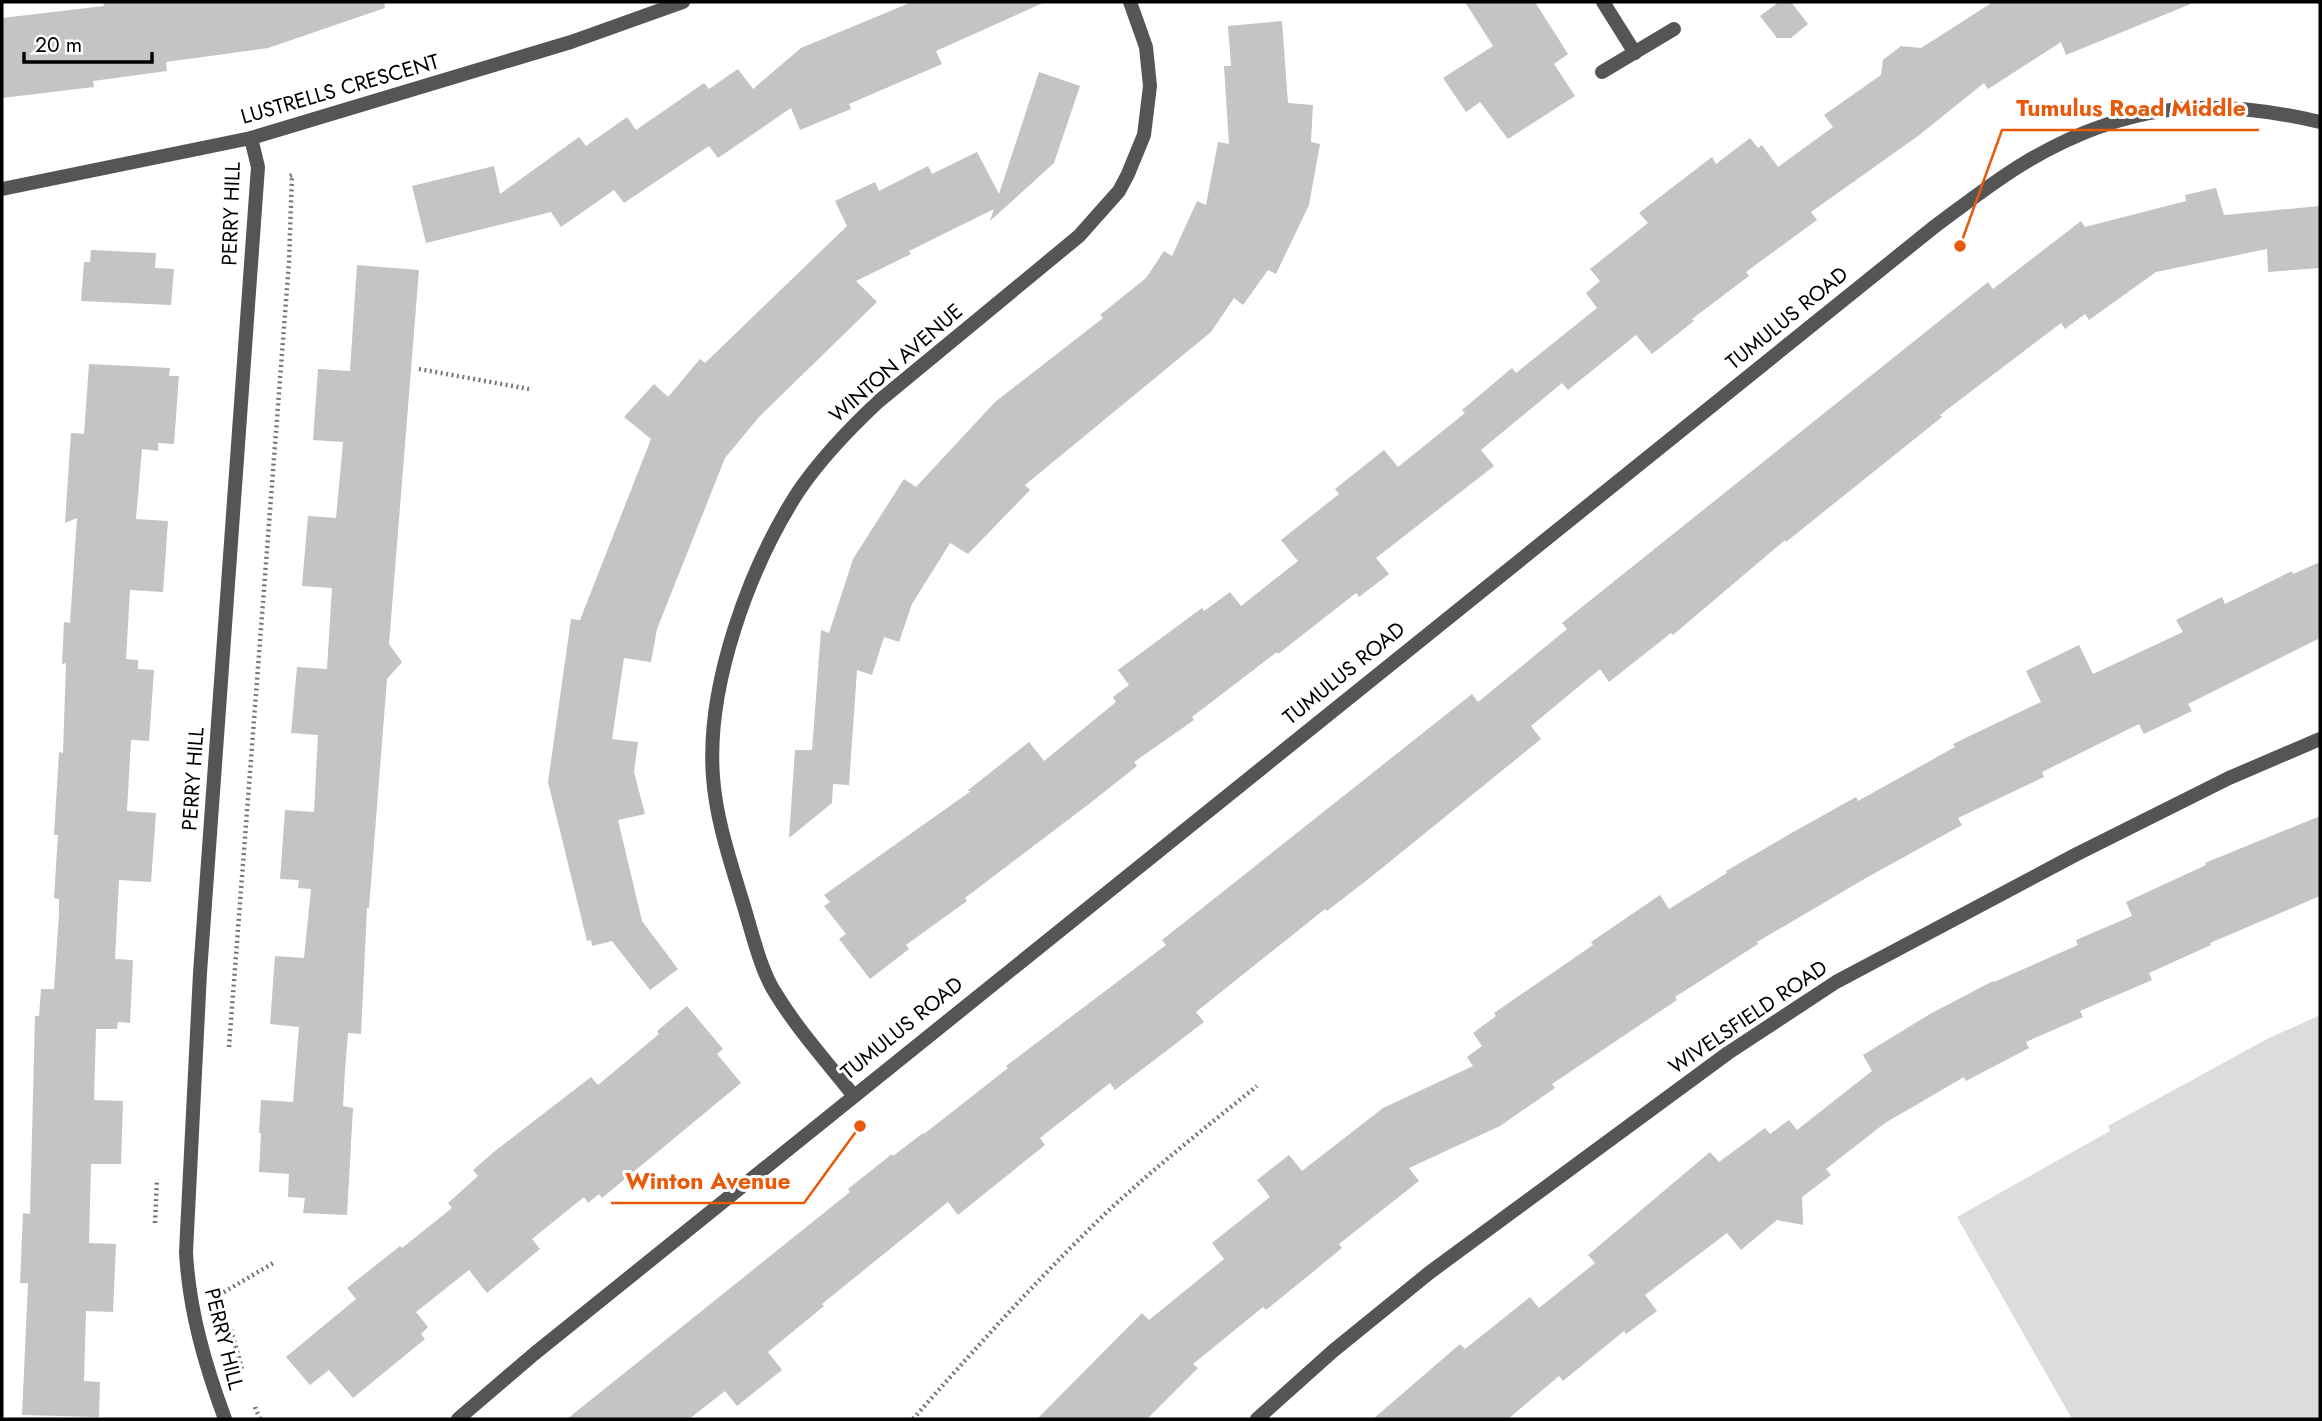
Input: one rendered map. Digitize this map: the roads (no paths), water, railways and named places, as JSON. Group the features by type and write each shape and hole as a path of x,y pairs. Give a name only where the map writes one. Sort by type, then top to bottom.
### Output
{"street":[{"name":"LUSTRELLS CRESCENT","path":"2,189 251,138 562,45 683,2"},
{"name":"WINTON AVENUE","path":"853,1095 774,993 728,855 717,810 712,745 713,719 723,667 765,553 798,492 822,460 878,401 1079,236 1119,191 1139,149 1147,122 1150,95 1146,47 1130,2"},
{"path":"1603,2 1635,53"},
{"path":"1602,72 1674,29"},
{"name":"TUMULUS ROAD","path":"458,1419 853,1095 1934,227 2023,163 2094,128 2137,115 2178,109 2224,107 2274,111 2320,122"},
{"name":"PERRY HILL","path":"225,1419 209,1377 192,1306 187,1273 186,1231 200,973 258,167 251,138"},
{"name":"WIVELSFIELD ROAD","path":"1257,1419 1333,1352 1440,1265 1728,1053 1836,982 2077,853 2229,778 2320,740"}],"place":[{"name":"Tumulus Road Middle","path":"1960,246"},
{"name":"Winton Avenue","path":"860,1126"}]}
